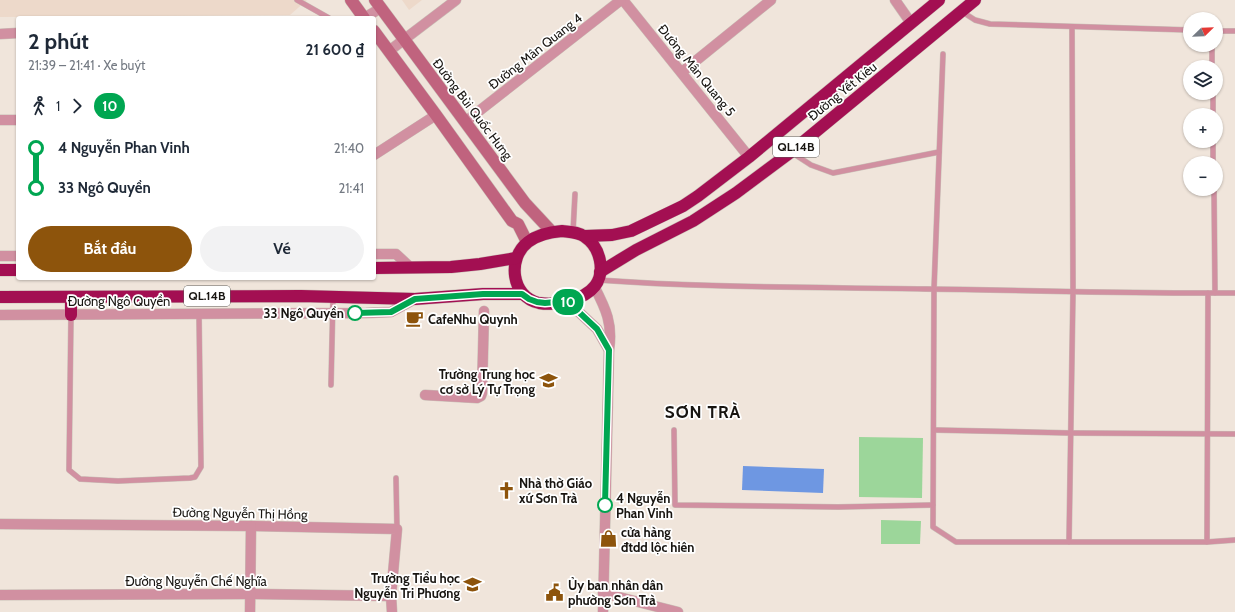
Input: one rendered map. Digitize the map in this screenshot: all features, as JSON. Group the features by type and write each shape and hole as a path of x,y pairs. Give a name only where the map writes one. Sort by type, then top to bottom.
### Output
{"highway":[{"name":"Đường Yết Kiêu","path":"585,236 622,233 642,226 688,202 749,157 939,0"},
{"name":"Đường Yết Kiêu","path":"598,280 636,250 693,221 716,207 791,152 975,0"},
{"path":"552,232 573,232 585,236 597,252 600,262 598,280 588,292 567,301 554,303 537,302 522,294 517,284 514,270 516,258 527,242 538,236 552,232"},
{"path":"376,268 451,267 516,258"},
{"path":"0,270 16,270"},
{"name":"Đường Ngô Quyền","path":"415,299 483,294 522,294"},
{"name":"QL.14B","path":"0,297 333,297 415,299"},
{"path":"71,297 71,315"}],"street":[{"path":"351,0 363,16"},
{"path":"389,51 456,0"},
{"name":"Đường Mân Quang 5","path":"622,0 682,72 749,157"},
{"name":"Đường Mân Quang 4","path":"465,122 622,0"},
{"path":"682,72 771,0"},
{"path":"895,0 911,24"},
{"path":"366,16 378,4"},
{"name":"Đường Bùi Quốc Hưng","path":"378,4 525,202 552,232"},
{"path":"0,34 16,33"},
{"path":"376,34 512,221 518,224 527,242"},
{"path":"376,154 436,115"},
{"path":"0,120 16,120"},
{"path":"376,254 396,254 410,267"},
{"path":"0,256 16,256"},
{"path":"598,280 609,318 611,333 609,350 603,612"},
{"name":"Đường Ngô Quyền","path":"0,314 332,314 391,312 415,299"},
{"path":"567,301 597,329 609,350"},
{"path":"425,395 476,398 481,396 484,311"},
{"name":"Đường Nguyễn Thị Hồng","path":"0,524 397,529"},
{"path":"250,612 251,526"},
{"path":"392,612 391,596 397,529"},
{"path":"604,593 678,612"},
{"name":"Đường Nguyễn Chế Nghĩa","path":"0,595 250,594 391,596"}],"lane":[{"path":"297,0 325,16"},
{"path":"961,11 975,20 990,24 1072,28 1183,30"},
{"path":"1069,542 1073,292 1072,28"},
{"path":"1223,31 1235,31"},
{"path":"943,54 934,289 933,527 956,542 1207,542 1235,540"},
{"path":"791,152 811,165 833,173 939,152"},
{"path":"573,232 575,194"},
{"path":"1214,196 1215,293"},
{"path":"598,280 645,284 1073,292 1235,292"},
{"path":"1207,542 1208,293"},
{"path":"331,385 333,297"},
{"path":"71,315 69,470 80,479 118,481 190,478 195,477 201,467 199,314"},
{"path":"674,430 675,505 838,507 934,505"},
{"path":"934,430 1235,434"},
{"path":"396,478 397,529"}],"shaded area":[{"path":"0,0 307,0 290,15 0,17"},
{"path":"402,0 422,0 409,10"}],"green space":[{"path":"859,437 923,438 922,498 859,497"},
{"path":"881,520 921,521 920,544 881,544"}],"water":[{"path":"743,466 824,469 823,493 742,490"}],"bus line":[{"name":"10","path":"355,313 391,312 415,299 483,294 522,294 529,299 545,303 567,301 597,329 609,350 605,505"}],"place":[{"name":"33 Ngô Quyền","path":"355,313"},
{"name":"CafeNhu Quynh","path":"415,319"},
{"name":"Trường Trung học cơ sở Lý Tự Trọng","path":"548,381"},
{"name":"Nhà thờ Giáo xứ Sơn Trà","path":"506,490"},
{"name":"4 Nguyễn Phan Vinh","path":"605,505"},
{"name":"cửa hàng đtdd lộc hiên","path":"608,539"},
{"name":"Trường Tiểu học Nguyễn Tri Phương","path":"473,585"},
{"name":"Ủy ban nhân dân phường Sơn Trà","path":"555,592"}],"district":[{"name":"SƠN TRÀ","path":"703,412"}]}
